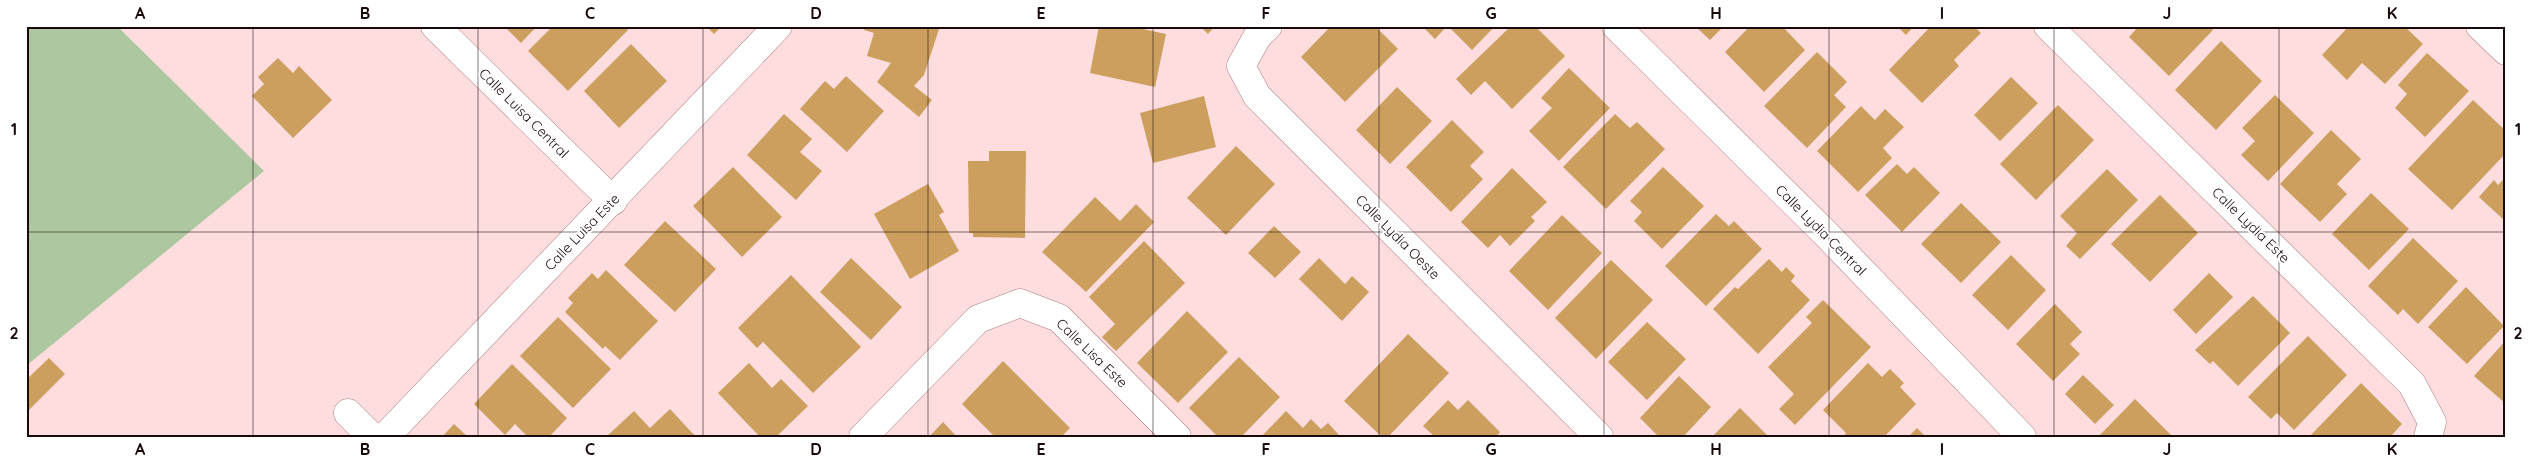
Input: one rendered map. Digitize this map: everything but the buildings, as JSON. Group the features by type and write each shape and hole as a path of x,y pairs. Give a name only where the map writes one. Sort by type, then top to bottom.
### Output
{"street":[{"name":"Calle Luisa Central","path":"435,26 613,201"},
{"name":"Calle Luisa Este","path":"386,437 778,26"},
{"name":"Calle Lydia Oeste","path":"1268,26 1257,37 1241,66 1257,96 1598,437"},
{"name":"Calle Lydia Central","path":"1616,26 1827,236 2022,437"},
{"name":"Calle Lydia Este","path":"2048,26 2412,384 2432,422 2428,437"},
{"path":"2480,26 2506,51"},
{"name":"Calle Lisa Este","path":"863,437 978,319 1020,303 1058,318 1177,437"},
{"path":"348,413 372,437"}],"green space":[{"path":"26,26 117,26 264,171 26,366"}]}
